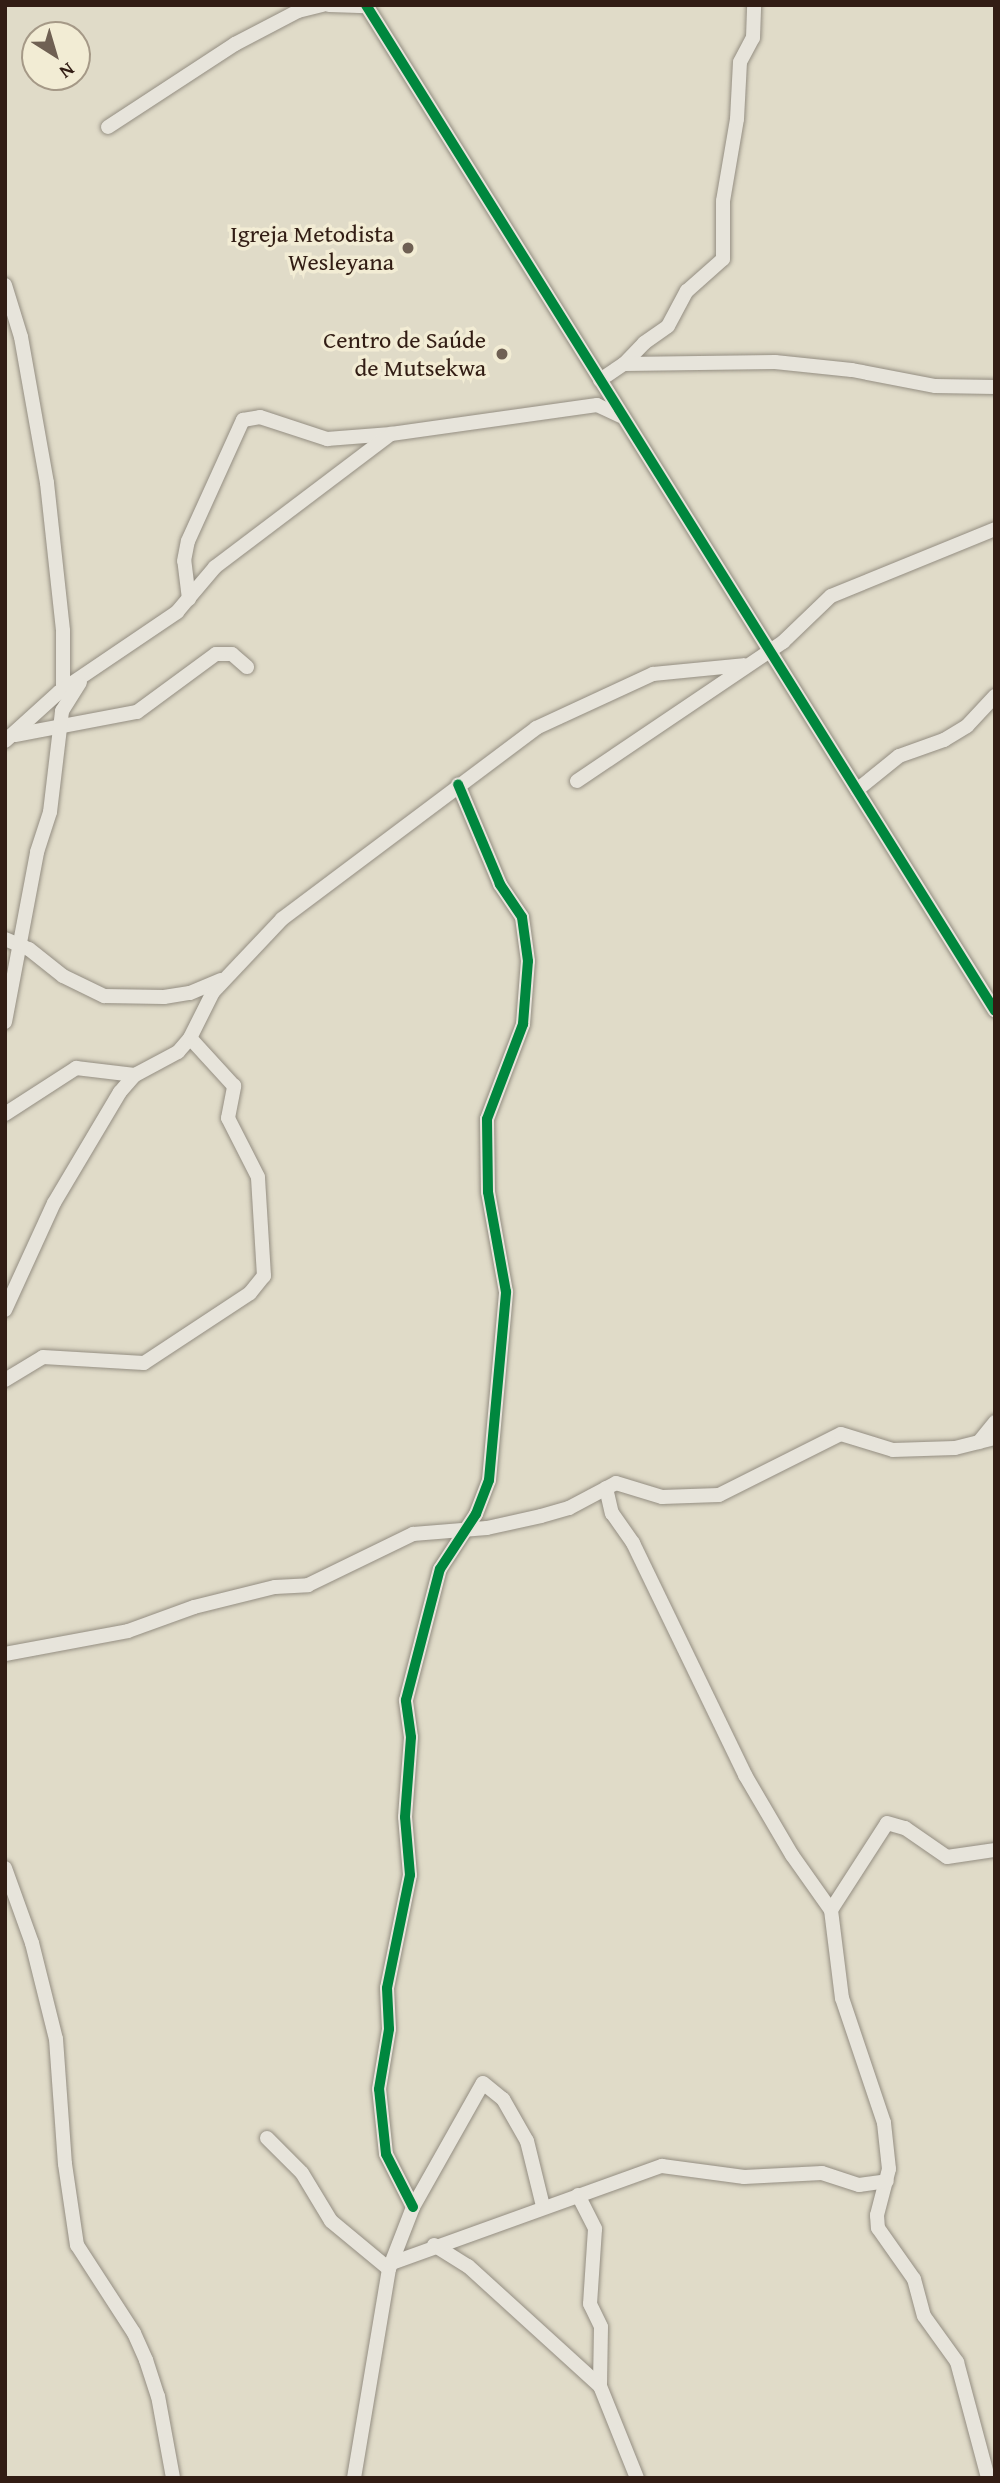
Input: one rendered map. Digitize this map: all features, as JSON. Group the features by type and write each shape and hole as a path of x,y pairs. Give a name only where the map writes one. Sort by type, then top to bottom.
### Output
{"street":[{"path":"108,127 235,44 298,11 322,5"},
{"path":"329,5 366,6 995,1011"},
{"path":"597,405 603,383 643,343 668,326 687,291 723,259 723,201 737,118 740,62 753,38 754,5"},
{"path":"5,285 21,337 47,483 63,631 63,689"},
{"path":"624,364 775,362 852,370 934,386 995,387"},
{"path":"189,599 184,561 188,541 243,420 274,420 327,439 391,434 597,405 625,419"},
{"path":"8,739 63,689 189,599 215,567 391,434"},
{"path":"577,781 744,665 783,642 831,596 995,529"},
{"path":"780,666 783,642"},
{"path":"8,739 60,723 137,712 216,654 232,654 247,667"},
{"path":"5,1311 54,1203 135,1075 178,1052 190,1038 225,978 282,919 458,784 536,728 653,674 744,665"},
{"path":"5,1022 37,852 50,812 60,723 69,696 86,675"},
{"path":"857,790 899,756 944,740 967,726 995,695"},
{"path":"413,2207 386,2154 379,2089 389,2029 387,1988 410,1875 405,1817 411,1737 406,1700 440,1569 466,1530 489,1479 493,1409 504,1352 506,1292 488,1192 487,1119 523,1024 528,961 522,916 500,884 458,784"},
{"path":"5,939 21,946 62,976 104,996 177,995 225,978"},
{"path":"5,1380 43,1357 144,1363 250,1293 264,1276 258,1177 228,1118 234,1086 190,1038"},
{"path":"5,1114 76,1068 135,1075"},
{"path":"979,1442 995,1422"},
{"path":"5,1654 128,1631 194,1607 275,1587 308,1585 413,1534 466,1530 560,1511 621,1483 662,1497 719,1495 841,1434 893,1450 955,1448 995,1438"},
{"path":"606,1488 612,1513 644,1566 746,1775 792,1855 831,1910 842,1998 884,2123 887,2181 877,2214 878,2228 914,2279 925,2316 957,2362 988,2478"},
{"path":"831,1910 887,1823 905,1828 947,1857 995,1850"},
{"path":"5,1868 32,1942 56,2039 65,2164 77,2245 135,2333 158,2396 173,2478"},
{"path":"354,2478 390,2266 413,2207 455,2137 478,2089 487,2083 503,2099 527,2141 543,2206"},
{"path":"267,2138 302,2173 331,2221 390,2266"},
{"path":"390,2266 434,2245 662,2166 744,2177 822,2173 859,2185 887,2181"},
{"path":"578,2195 595,2229 590,2304 601,2327 600,2386 637,2478"},
{"path":"434,2245 468,2266 600,2386"}],"cycle path":[{"path":"366,5 995,1011"},
{"path":"413,2207 386,2154 379,2089 389,2029 387,1988 410,1875 405,1817 411,1737 406,1700 440,1569 476,1514 489,1480 506,1292 488,1192 487,1119 523,1024 528,961 522,917 500,884 458,784"}],"place":[{"name":"Igreja Metodista Wesleyana","path":"408,248"},
{"name":"Centro de Saúde de Mutsekwa","path":"502,354"}]}
